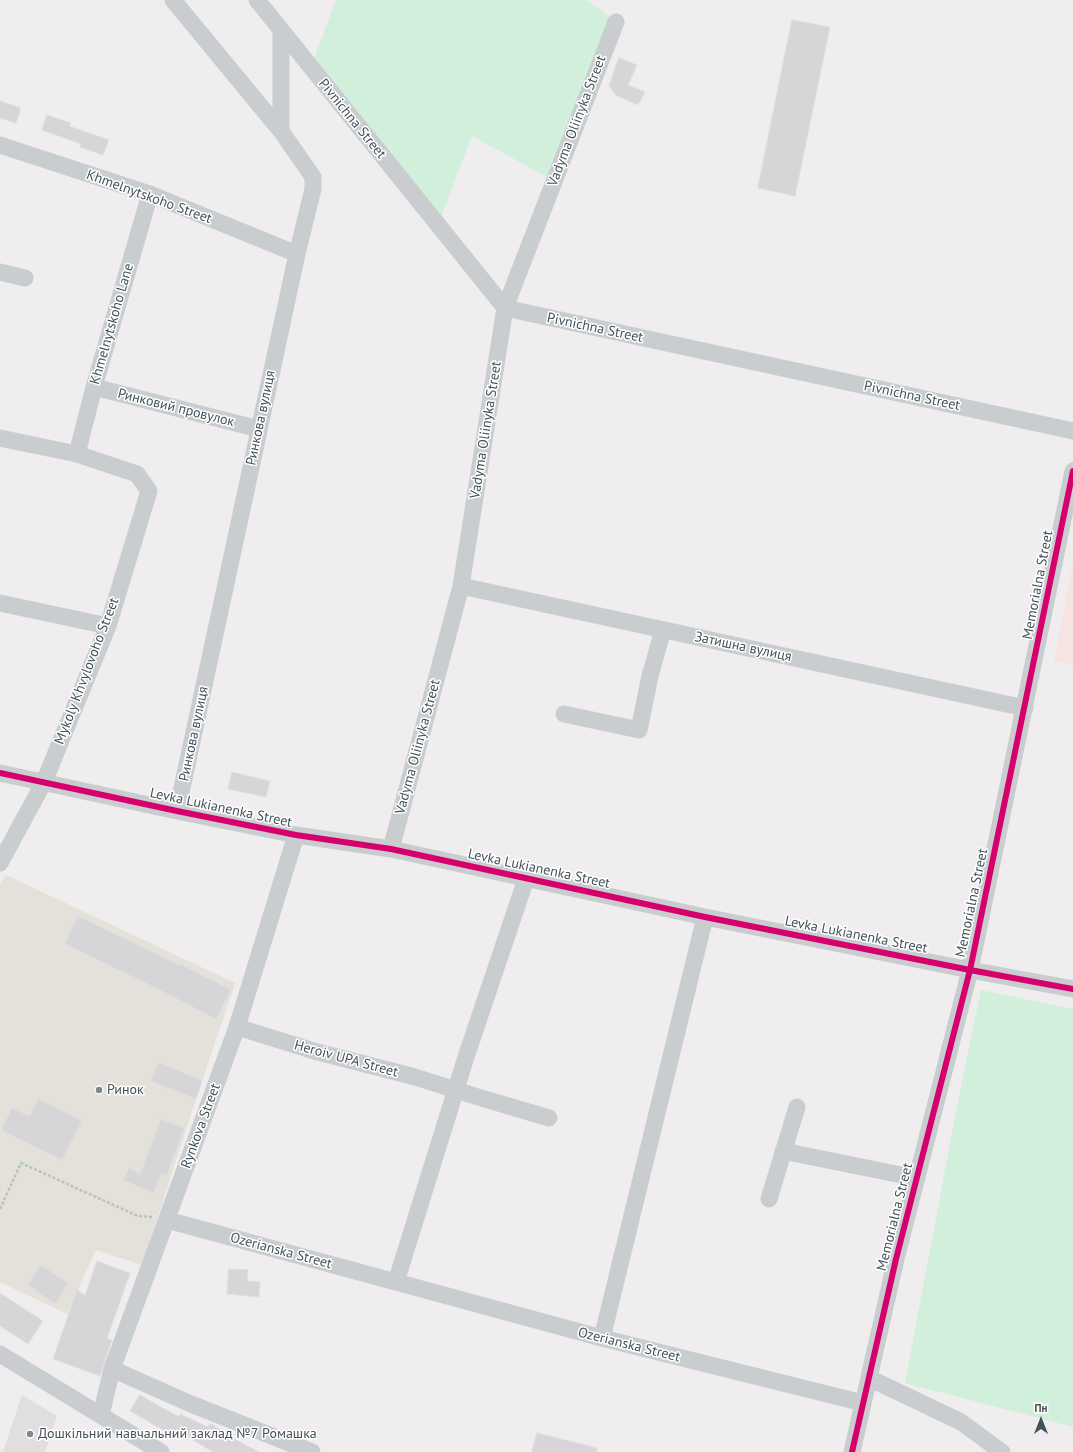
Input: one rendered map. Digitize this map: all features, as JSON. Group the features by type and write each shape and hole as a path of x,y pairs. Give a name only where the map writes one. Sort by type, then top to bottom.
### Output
{"street":[{"name":"Ринкова вулиця","path":"173,0 281,131 313,177 313,189 297,254 177,811"},
{"name":"Pivnichna Street","path":"257,0 505,308 1073,431"},
{"name":"Vadyma Oliinyka Street","path":"391,849 461,586 505,308 616,22"},
{"path":"281,131 282,31"},
{"name":"Khmelnytskoho Street","path":"0,145 150,194 297,254"},
{"name":"Khmelnytskoho Lane","path":"77,454 94,387 150,194"},
{"path":"0,272 25,278"},
{"name":"Ринковий провулок","path":"94,387 259,429"},
{"path":"0,438 77,454"},
{"name":"Mykoly Khvylovoho Street","path":"0,863 44,782 108,626 149,491 137,474 77,454"},
{"name":"Memorialna Street","path":"852,1452 896,1259 970,970 1073,471"},
{"name":"Затишна вулиця","path":"461,586 1025,708"},
{"path":"0,603 108,626"},
{"path":"564,714 639,730 650,676 663,630"},
{"name":"Levka Lukianenka Street","path":"0,773 296,835 391,849 705,917 1073,989"},
{"name":"Rynkova Street","path":"100,1415 112,1369 237,1027 296,835"},
{"path":"396,1282 455,1090 526,879"},
{"path":"602,1338 705,917"},
{"name":"Heroiv UPA Street","path":"237,1027 314,1051 415,1077 549,1118"},
{"path":"769,1199 796,1107"},
{"path":"783,1151 916,1178"},
{"name":"Ozerianska Street","path":"167,1220 602,1338 863,1403"},
{"path":"0,1354 161,1452"},
{"path":"112,1369 191,1404 312,1452"},
{"path":"869,1378 961,1422 1002,1452"}],"path":[{"path":"0,1209 21,1163 138,1216 167,1220"}],"shaded area":[{"path":"1073,563 1073,665 1054,661"},
{"name":"Ринок","path":"6,875 235,983 142,1265 96,1250 67,1314 0,1282 0,885"},
{"name":"Дошкільний навчальний заклад №7 Ромашка","path":"22,1395 57,1416 45,1452 3,1452"}],"green space":[{"path":"336,0 587,0 615,21 554,181 472,136 438,225 311,67"},
{"path":"981,990 1073,1009 1073,1427 905,1383 960,1091"}],"building":[{"path":"792,20 830,27 795,196 758,188"},
{"path":"619,58 637,65 628,85 645,92 638,105 616,95 609,86"},
{"path":"0,101 21,108 16,123 0,118"},
{"path":"47,115 71,123 69,126 109,140 103,155 80,147 81,144 42,130"},
{"path":"232,772 270,781 266,797 228,789"},
{"path":"78,916 179,965 180,964 231,990 216,1019 65,944"},
{"path":"159,1062 202,1081 196,1099 151,1081"},
{"path":"39,1099 82,1121 62,1160 1,1130 12,1108 29,1116"},
{"path":"161,1119 184,1128 167,1175 162,1173 153,1193 123,1180 129,1168 140,1174"},
{"path":"97,1261 130,1273 107,1339 112,1340 100,1376 53,1359 77,1290 85,1295"},
{"path":"41,1265 68,1283 55,1304 28,1285"},
{"path":"229,1269 248,1270 247,1281 260,1282 259,1297 227,1294"},
{"path":"0,1293 43,1321 28,1344 0,1326"},
{"path":"140,1395 179,1417 180,1414 208,1427 210,1423 229,1436 259,1452 213,1452 188,1437 187,1440 165,1431 130,1411"},
{"path":"537,1433 597,1448 596,1452 532,1452"}],"cycle path":[{"path":"852,1452 896,1259 970,970 1073,471"},
{"path":"0,773 296,835 391,849 705,917 1073,989"}],"place":[{"name":"Ринок","path":"99,1090"},
{"name":"Дошкільний навчальний заклад №7 Ромашка","path":"30,1434"}]}
